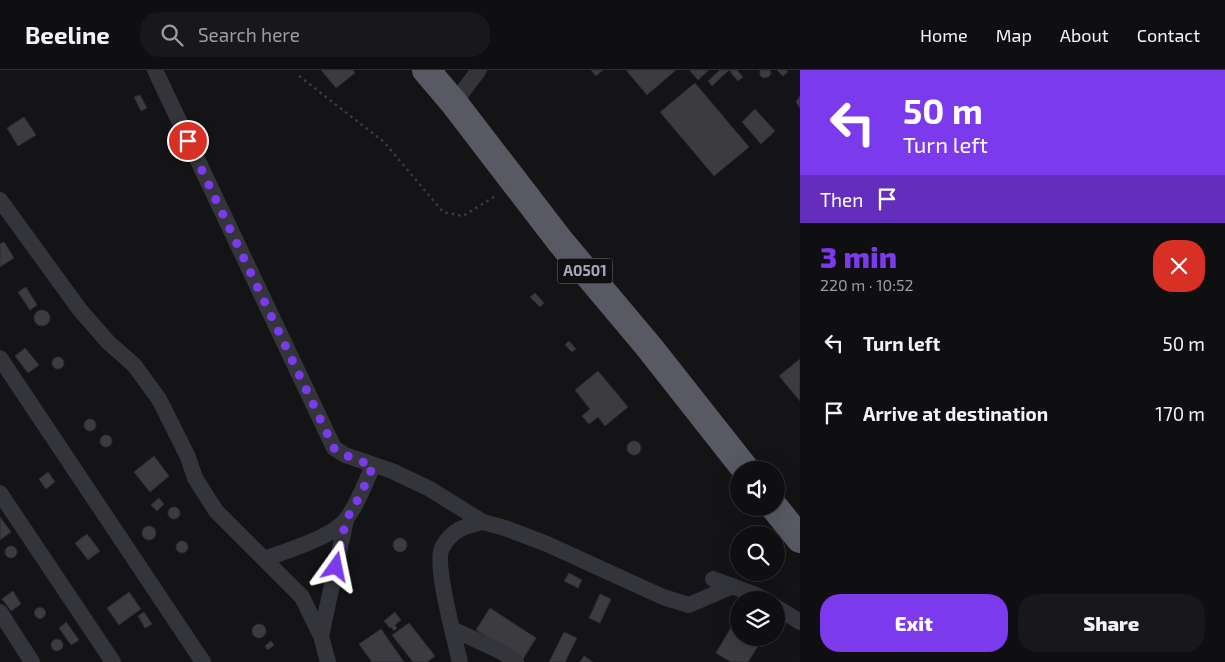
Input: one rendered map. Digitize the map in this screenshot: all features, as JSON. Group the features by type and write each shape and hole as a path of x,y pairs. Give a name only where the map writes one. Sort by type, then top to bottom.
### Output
{"highway":[{"name":"A0501","path":"426,70 454,103 560,241 739,461"},
{"path":"781,516 800,539"}],"street":[{"path":"155,70 334,448 345,455 392,471 428,488 483,522 547,544 663,597 689,605 733,586"},
{"path":"454,103 479,70"},
{"path":"0,200 80,310 108,342 134,366 159,399 188,457 195,478 216,511 302,597 321,636 328,662"},
{"path":"0,358 203,662"},
{"path":"321,636 346,520 361,494 373,466"},
{"path":"0,493 113,662"},
{"path":"264,560 328,534 346,520"},
{"path":"460,662 441,571 441,549 452,534 463,526 483,522"},
{"path":"713,579 746,591"},
{"path":"0,612 32,662"},
{"path":"785,613 800,622"},
{"path":"452,629 502,652 516,662"}],"path":[{"path":"298,76 384,142 443,212 463,216 516,184"}],"building":[{"path":"321,70 353,70 355,73 336,88"},
{"path":"591,70 603,70 596,76"},
{"path":"626,70 676,70 647,95"},
{"path":"691,70 709,70 698,80"},
{"path":"720,70 729,70 712,86 708,81"},
{"path":"729,70 737,70 743,77 738,81"},
{"path":"760,70 770,70 771,74 763,78 760,75"},
{"path":"777,70 786,70 788,72 783,76"},
{"path":"695,83 749,147 714,176 660,112"},
{"path":"140,95 147,108 141,111 134,97"},
{"path":"800,96 800,108 796,102"},
{"path":"755,109 775,131 761,144 742,122"},
{"path":"24,117 36,135 18,146 7,128"},
{"path":"4,242 14,258 0,267 0,244"},
{"path":"26,287 37,305 30,310 18,292"},
{"path":"535,293 544,303 540,307 530,297"},
{"path":"39,310 45,310 50,315 48,324 39,326 34,321 34,315"},
{"path":"569,341 576,349 572,352 565,345"},
{"path":"25,348 39,365 28,373 15,356"},
{"path":"58,357 64,363 58,369 52,363"},
{"path":"800,359 800,401 779,376"},
{"path":"598,371 628,407 605,426 598,417 589,424 582,416 590,409 575,390"},
{"path":"90,419 96,425 90,431 84,425"},
{"path":"106,435 112,441 106,447 100,441"},
{"path":"631,441 637,441 641,448 637,455 631,455 627,451 627,445"},
{"path":"154,456 169,476 150,492 134,472"},
{"path":"48,472 55,482 46,489 39,479"},
{"path":"159,498 164,504 157,511 151,505"},
{"path":"174,507 180,513 174,519 168,513"},
{"path":"0,517 11,532 0,540"},
{"path":"149,526 154,528 156,533 154,538 149,540 144,538 142,533 144,528"},
{"path":"87,534 100,551 88,560 75,543"},
{"path":"397,538 403,538 407,545 403,552 397,552 393,548 393,542"},
{"path":"184,541 187,542 187,552 180,553 177,552 176,545 177,542"},
{"path":"11,546 17,552 11,558 5,552"},
{"path":"569,573 582,580 578,588 564,581"},
{"path":"13,591 21,604 11,611 2,599"},
{"path":"129,592 141,609 119,625 107,608"},
{"path":"600,594 611,599 600,623 589,618"},
{"path":"40,607 46,613 40,619 34,613"},
{"path":"490,608 536,638 523,659 476,630"},
{"path":"144,612 152,624 145,628 138,616"},
{"path":"395,612 401,620 395,625 397,628 394,631 384,621"},
{"path":"66,622 79,640 71,645 59,628"},
{"path":"409,623 435,656 427,662 413,662 392,635"},
{"path":"259,624 264,626 266,631 264,636 259,638 254,636 252,631 254,626"},
{"path":"381,629 404,662 372,662 359,644"},
{"path":"730,629 730,646 758,646 748,662 731,662 716,653"},
{"path":"564,632 577,638 565,662 549,662"},
{"path":"55,639 59,639 63,645 59,651 55,651 51,647 51,643"},
{"path":"271,641 274,645 268,650 265,646"},
{"path":"584,656 593,662 580,662"}],"route":[{"path":"188,141 334,448 345,455 373,466 361,494 346,520 336,567"}]}
